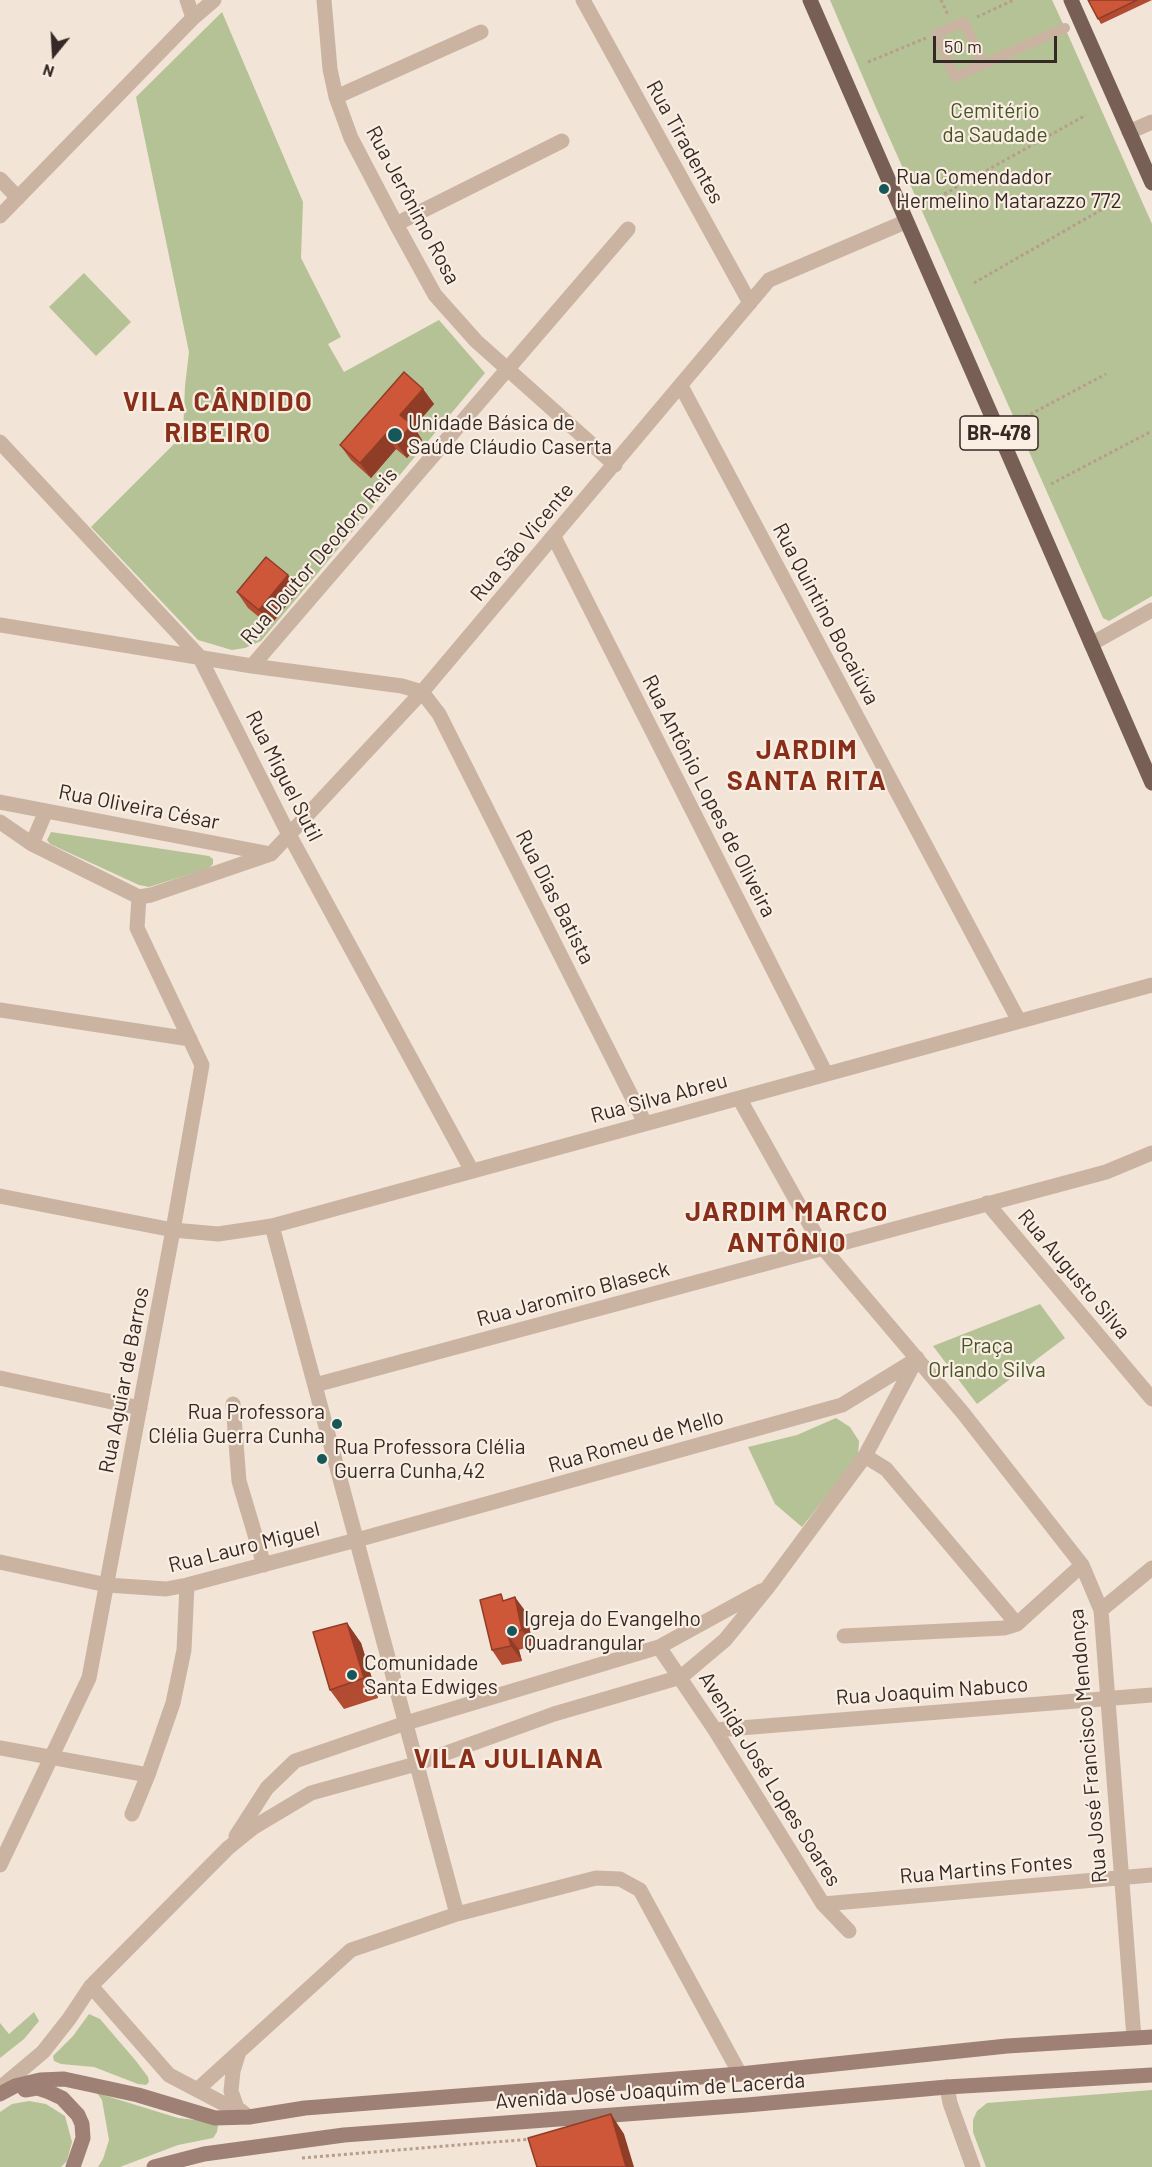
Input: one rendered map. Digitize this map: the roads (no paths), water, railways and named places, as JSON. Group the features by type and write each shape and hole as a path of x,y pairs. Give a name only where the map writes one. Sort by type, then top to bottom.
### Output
{"main road":[{"name":"BR-478","path":"810,0 892,186 905,222 1152,783"},
{"path":"1071,0 1152,183"},
{"name":"Avenida José Joaquim de Lacerda","path":"0,2096 15,2086 40,2080 64,2079 138,2095 215,2118 249,2117 305,2108 740,2074 947,2051 1152,2037"},
{"name":"Avenida José Joaquim de Lacerda","path":"154,2167 204,2154 345,2135 747,2105 947,2087 1152,2075"},
{"path":"0,2096 37,2088 50,2092 70,2105 78,2115 83,2131 80,2151 73,2167"}],"street":[{"path":"188,0 193,18"},
{"path":"0,216 193,18 214,0"},
{"name":"Rua Jerônimo Rosa","path":"324,0 330,69 336,97 351,138 435,295 476,341 615,465"},
{"name":"Rua Tiradentes","path":"583,0 750,303"},
{"path":"336,97 481,32"},
{"path":"1129,132 1152,122"},
{"path":"396,224 562,141"},
{"path":"0,179 18,198"},
{"name":"Rua São Vicente","path":"271,854 422,692 769,280 905,222"},
{"name":"Rua Doutor Deodoro Reis","path":"252,666 628,229"},
{"name":"Rua Quintino Bocaiúva","path":"681,386 1019,1021"},
{"name":"Rua Miguel Sutil","path":"0,442 199,656 290,835 472,1171"},
{"name":"Rua Antônio Lopes de Oliveira","path":"554,537 826,1074"},
{"path":"1091,644 1152,610"},
{"path":"0,625 252,666 402,686 422,692"},
{"name":"Rua Dias Batista","path":"422,692 439,714 645,1124"},
{"name":"Rua Oliveira César","path":"0,802 271,854"},
{"path":"32,844 46,811"},
{"path":"0,822 32,844 139,897 152,895 271,854"},
{"path":"221,844 232,854 233,859 223,870"},
{"name":"Rua Aguiar de Barros","path":"0,1865 89,1678 202,1065 137,928 139,897"},
{"name":"Rua Silva Abreu","path":"0,1196 173,1230 218,1234 272,1226 1152,985"},
{"path":"0,1010 190,1039"},
{"name":"Rua José Francisco Mendonça","path":"740,1098 823,1248 917,1358 1082,1565 1101,1610 1134,2038"},
{"name":"Rua Jaromiro Blaseck","path":"315,1385 1106,1172 1152,1153"},
{"name":"Rua Augusto Silva","path":"987,1203 1152,1399"},
{"path":"272,1226 457,1914"},
{"path":"0,2088 43,2052 91,1986 228,1848 254,1827 311,1792 416,1764 554,1714 681,1677 725,1640 768,1587 865,1456 917,1358"},
{"name":"Rua Romeu de Mello","path":"357,1540 842,1405 917,1358"},
{"path":"0,1378 140,1408"},
{"path":"234,1404 239,1481 264,1565"},
{"path":"865,1456 886,1469 1017,1624"},
{"name":"Rua Lauro Miguel","path":"0,1562 107,1585 166,1589 357,1540"},
{"path":"844,1636 1004,1629 1017,1624 1082,1565"},
{"path":"1101,1610 1152,1568"},
{"path":"132,1814 173,1702 184,1650 187,1585"},
{"path":"228,1848 267,1788 295,1761 406,1723 659,1647 768,1587"},
{"name":"Avenida José Lopes Soares","path":"659,1647 715,1730 823,1904 849,1931"},
{"name":"Rua Joaquim Nabuco","path":"715,1730 1152,1695"},
{"path":"0,1748 148,1775"},
{"name":"Rua Martins Fontes","path":"823,1904 1152,1875"},
{"path":"198,2089 351,1950 457,1914 596,1878 620,1879 640,1890 740,2074"},
{"path":"91,1986 169,2075 249,2117"},
{"path":"239,2052 233,2071 231,2091 237,2108 249,2117"},
{"path":"947,2087 950,2103 973,2167"}],"lane":[{"path":"982,64 964,22 936,34 956,77 1065,28"}],"place":[{"name":"Rua Comendador Hermelino Matarazzo 772","path":"884,189"},
{"name":"Unidade Básica de Saúde Cláudio Caserta","path":"395,435"},
{"name":"Rua Professora Clélia Guerra Cunha","path":"337,1424"},
{"name":"Rua Professora Clélia Guerra Cunha,42","path":"322,1459"},
{"name":"Igreja do Evangelho Quadrangular","path":"512,1631"},
{"name":"Comunidade Santa Edwiges","path":"352,1675"}],"district":[{"name":"VILA CÂNDIDO RIBEIRO","path":"218,418"},
{"name":"JARDIM SANTA RITA","path":"807,766"},
{"name":"JARDIM MARCO ANTÔNIO","path":"787,1228"},
{"name":"VILA JULIANA","path":"509,1759"}],"park label":[{"name":"Cemitério da Saudade","path":"995,123"},
{"name":"Praça Orlando Silva","path":"987,1358"}]}
